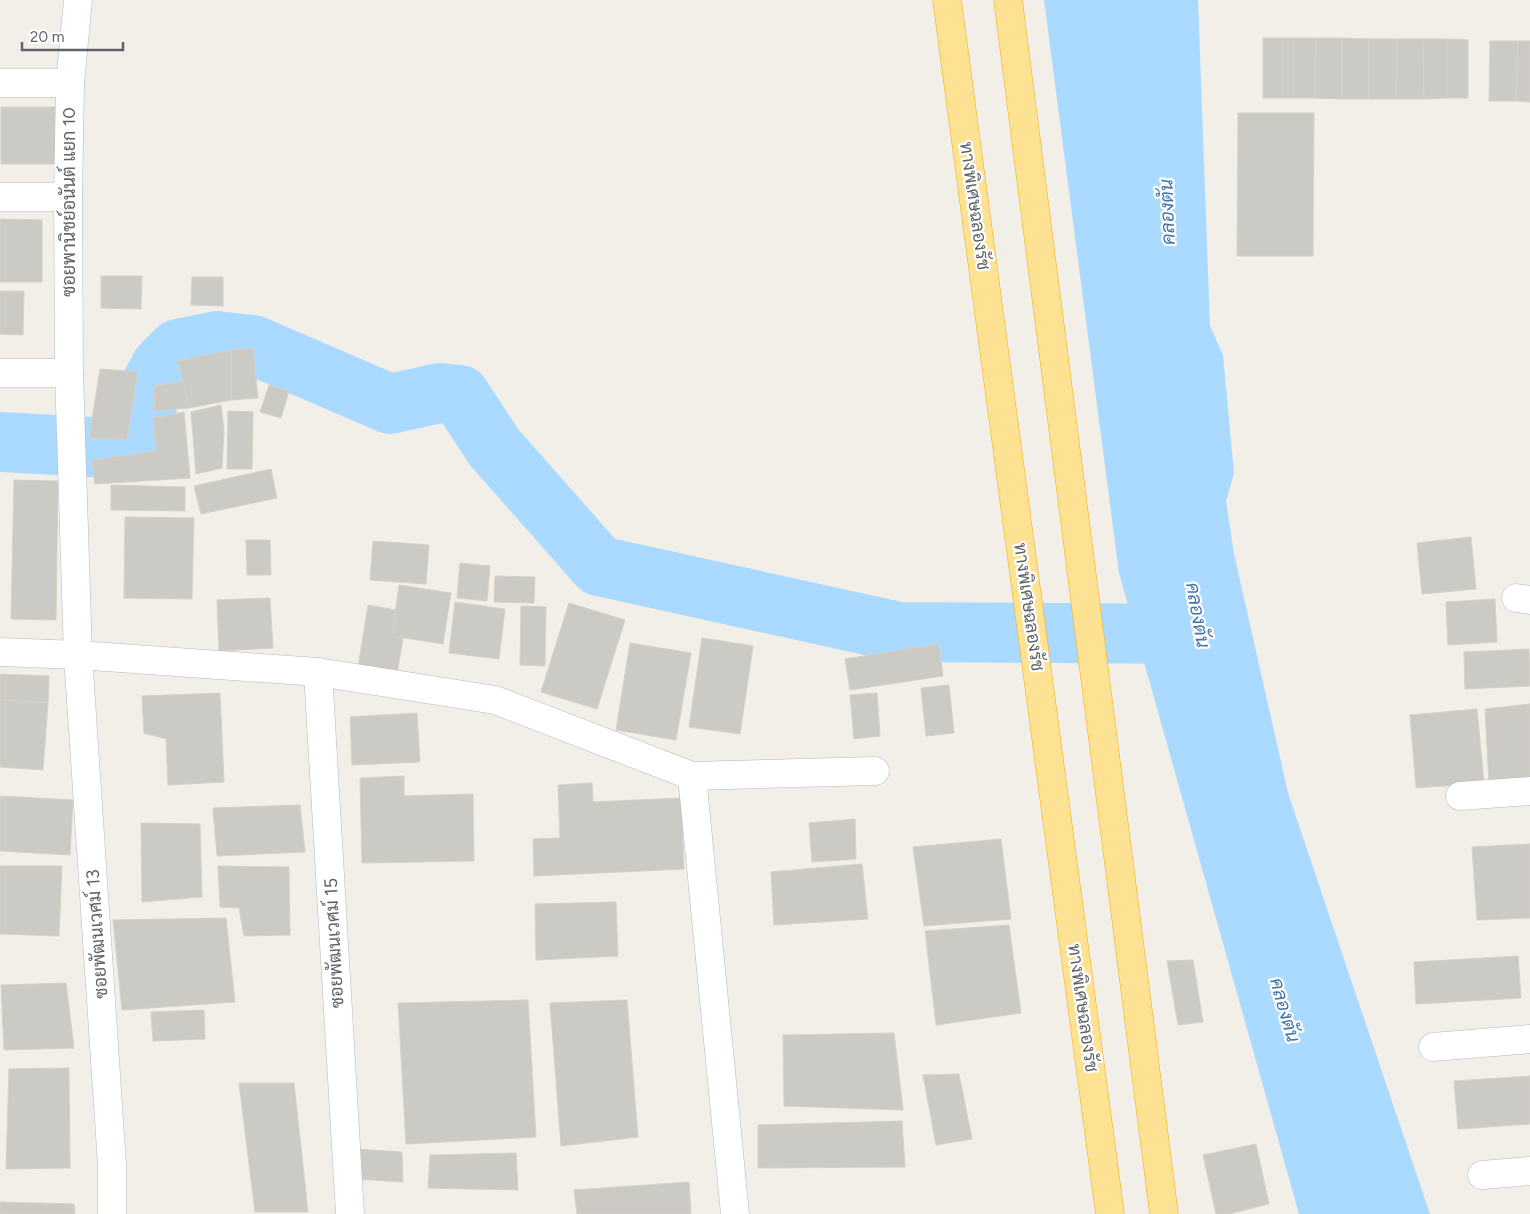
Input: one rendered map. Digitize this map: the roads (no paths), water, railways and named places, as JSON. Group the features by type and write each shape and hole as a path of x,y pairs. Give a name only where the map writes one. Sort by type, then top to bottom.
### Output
{"highway":[{"name":"ทางพิเศษฉลองรัช","path":"947,0 1110,1214"},
{"path":"1008,0 1164,1214"}],"street":[{"name":"ซอยพานิชย์อนันต์ แยก 10","path":"73,481 69,372 68,197 70,83 78,0"},
{"path":"0,83 70,83"},
{"path":"0,197 68,197"},
{"path":"0,373 69,372"},
{"name":"ซอยพัฒนเวศม์ 13","path":"73,481 78,655 112,1165 112,1214"},
{"path":"0,652 78,655 318,672 495,700 692,776 875,771"},
{"name":"ซอยพัฒนเวศม์ 15","path":"318,672 350,1214"},
{"path":"692,776 735,1214"},
{"path":"1460,796 1530,791"},
{"path":"1433,1047 1530,1038"},
{"path":"1482,1175 1530,1171"}],"water":[{"name":"คลองตัน","path":"1044,0 1198,0 1210,326 1223,355 1234,473 1226,501 1234,554 1288,793 1430,1214 1299,1214 1119,573"}],"waterway":[{"name":"คลองตัน","path":"0,442 111,448 140,444 151,385 161,366 178,349 216,341 253,345 390,404 440,393 460,395 494,447 599,566 899,632 1201,634"}]}
